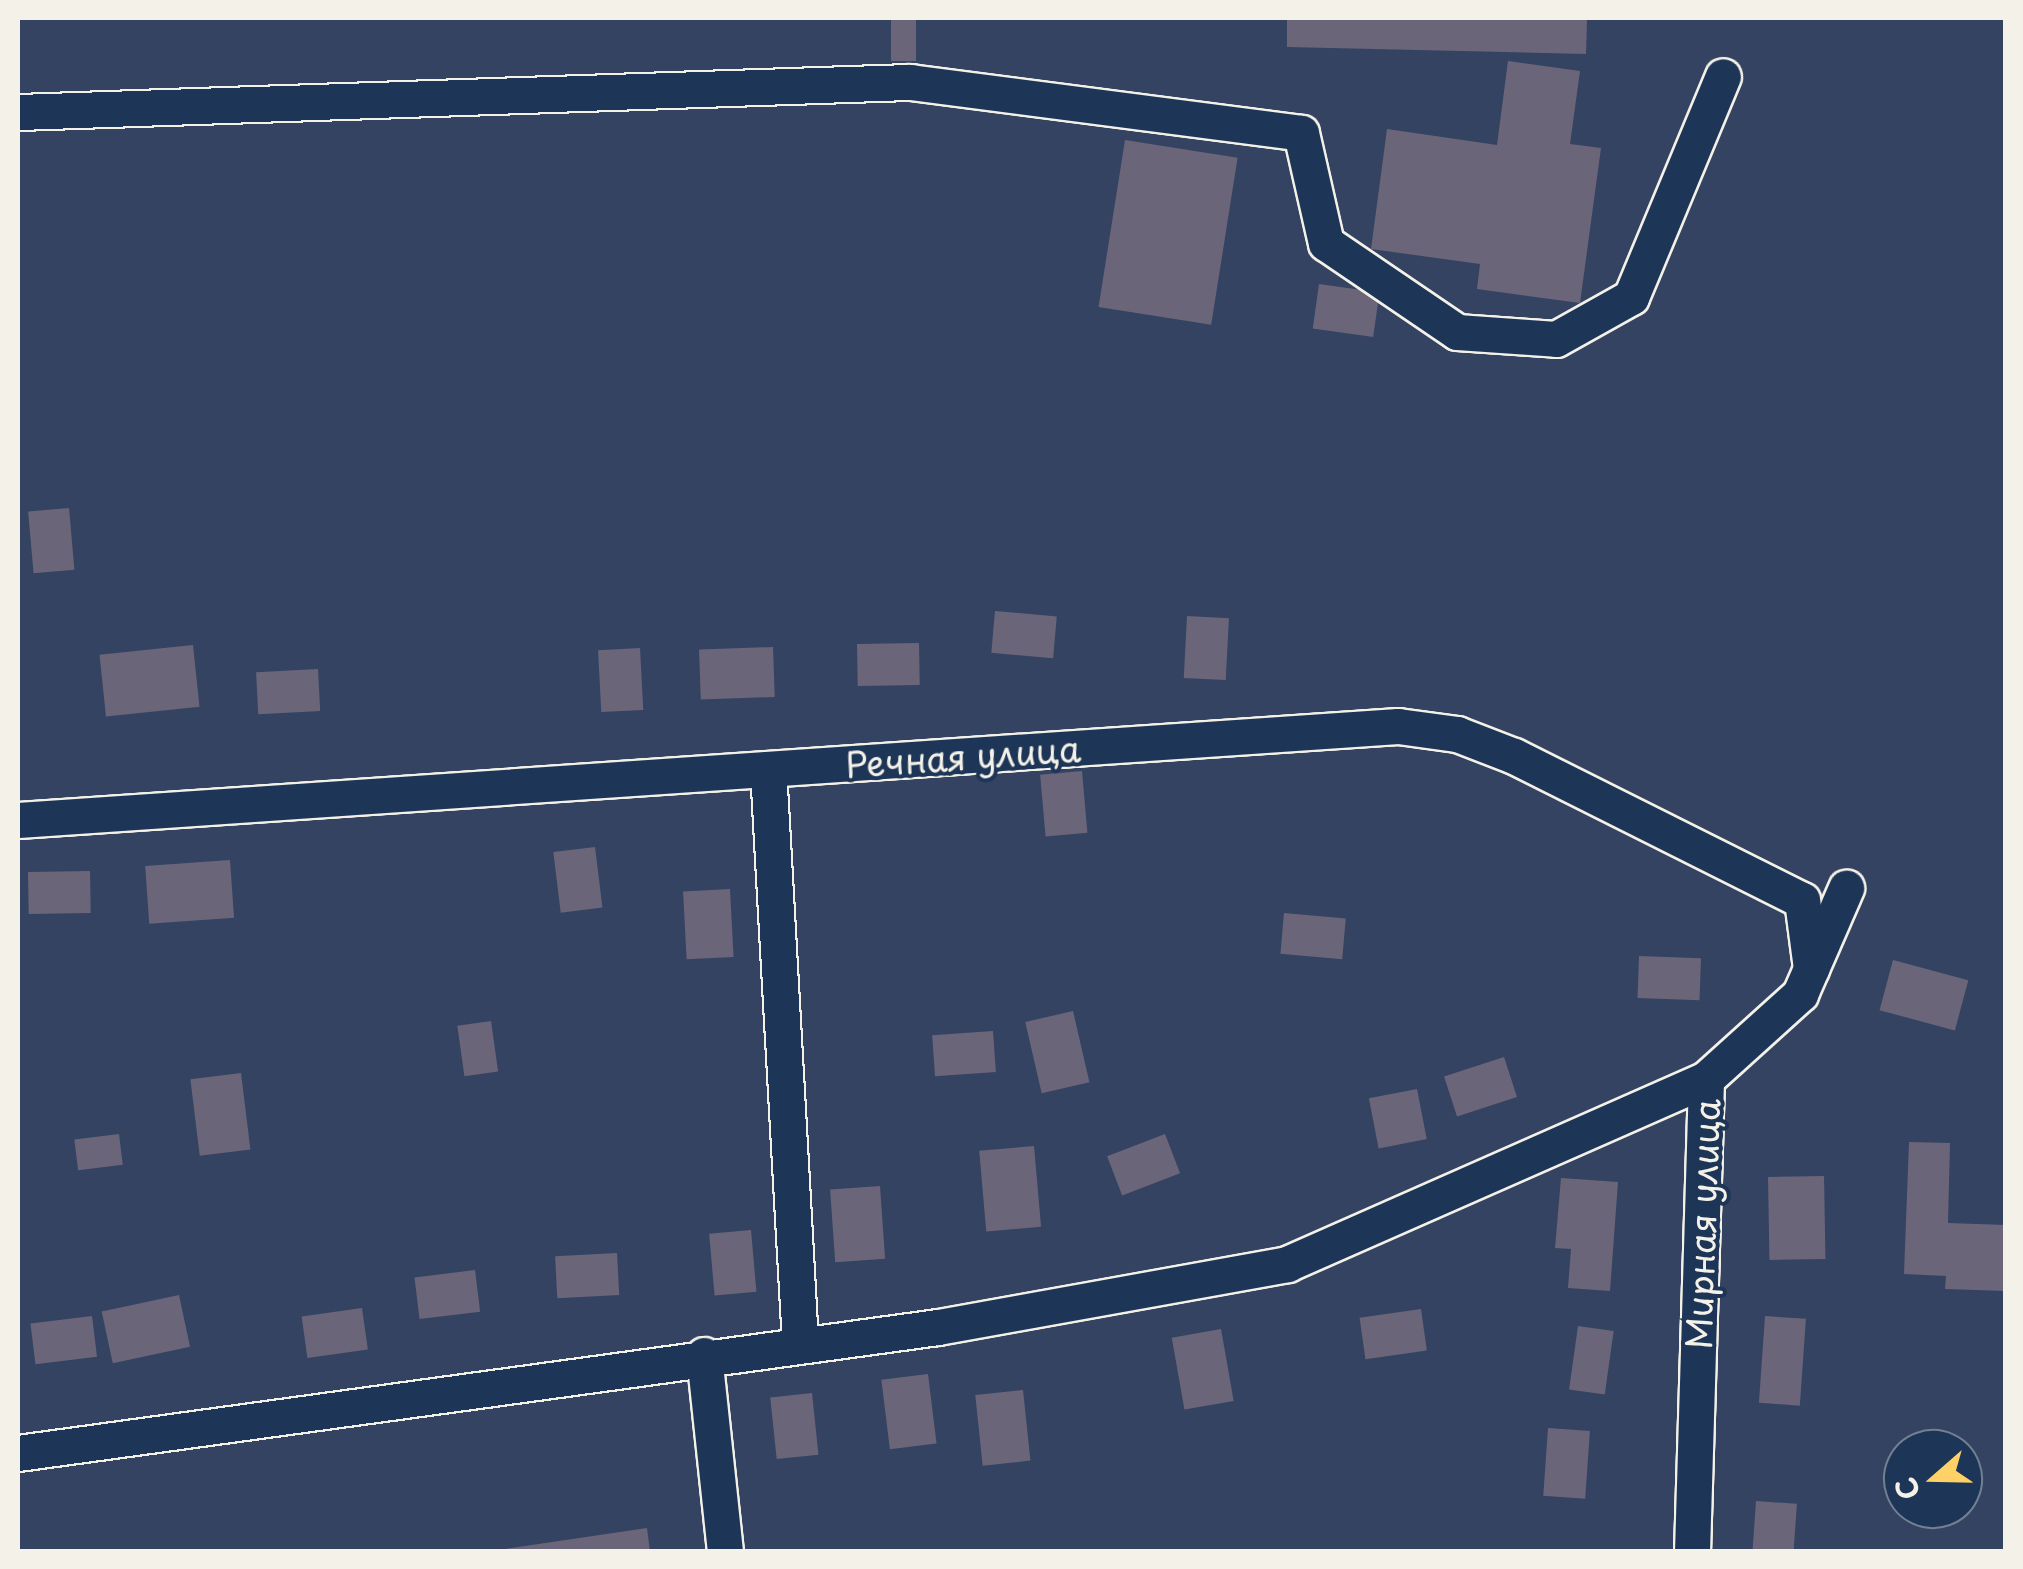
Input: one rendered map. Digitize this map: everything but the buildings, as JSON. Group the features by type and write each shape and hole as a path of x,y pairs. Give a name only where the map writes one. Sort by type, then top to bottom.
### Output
{"street":[{"path":"18,112 910,82 1301,134 1326,242 1457,332 1556,339 1631,297 1722,76"},
{"name":"Речная улица","path":"18,820 1398,726 1456,734 1514,756 1802,900 1812,968"},
{"path":"768,769 800,1343"},
{"name":"Мирная улица","path":"1692,1552 1706,1079 1800,994 1846,888"},
{"path":"18,1453 704,1355 938,1327 1287,1264 1706,1079"},
{"path":"704,1355 725,1552"}]}
